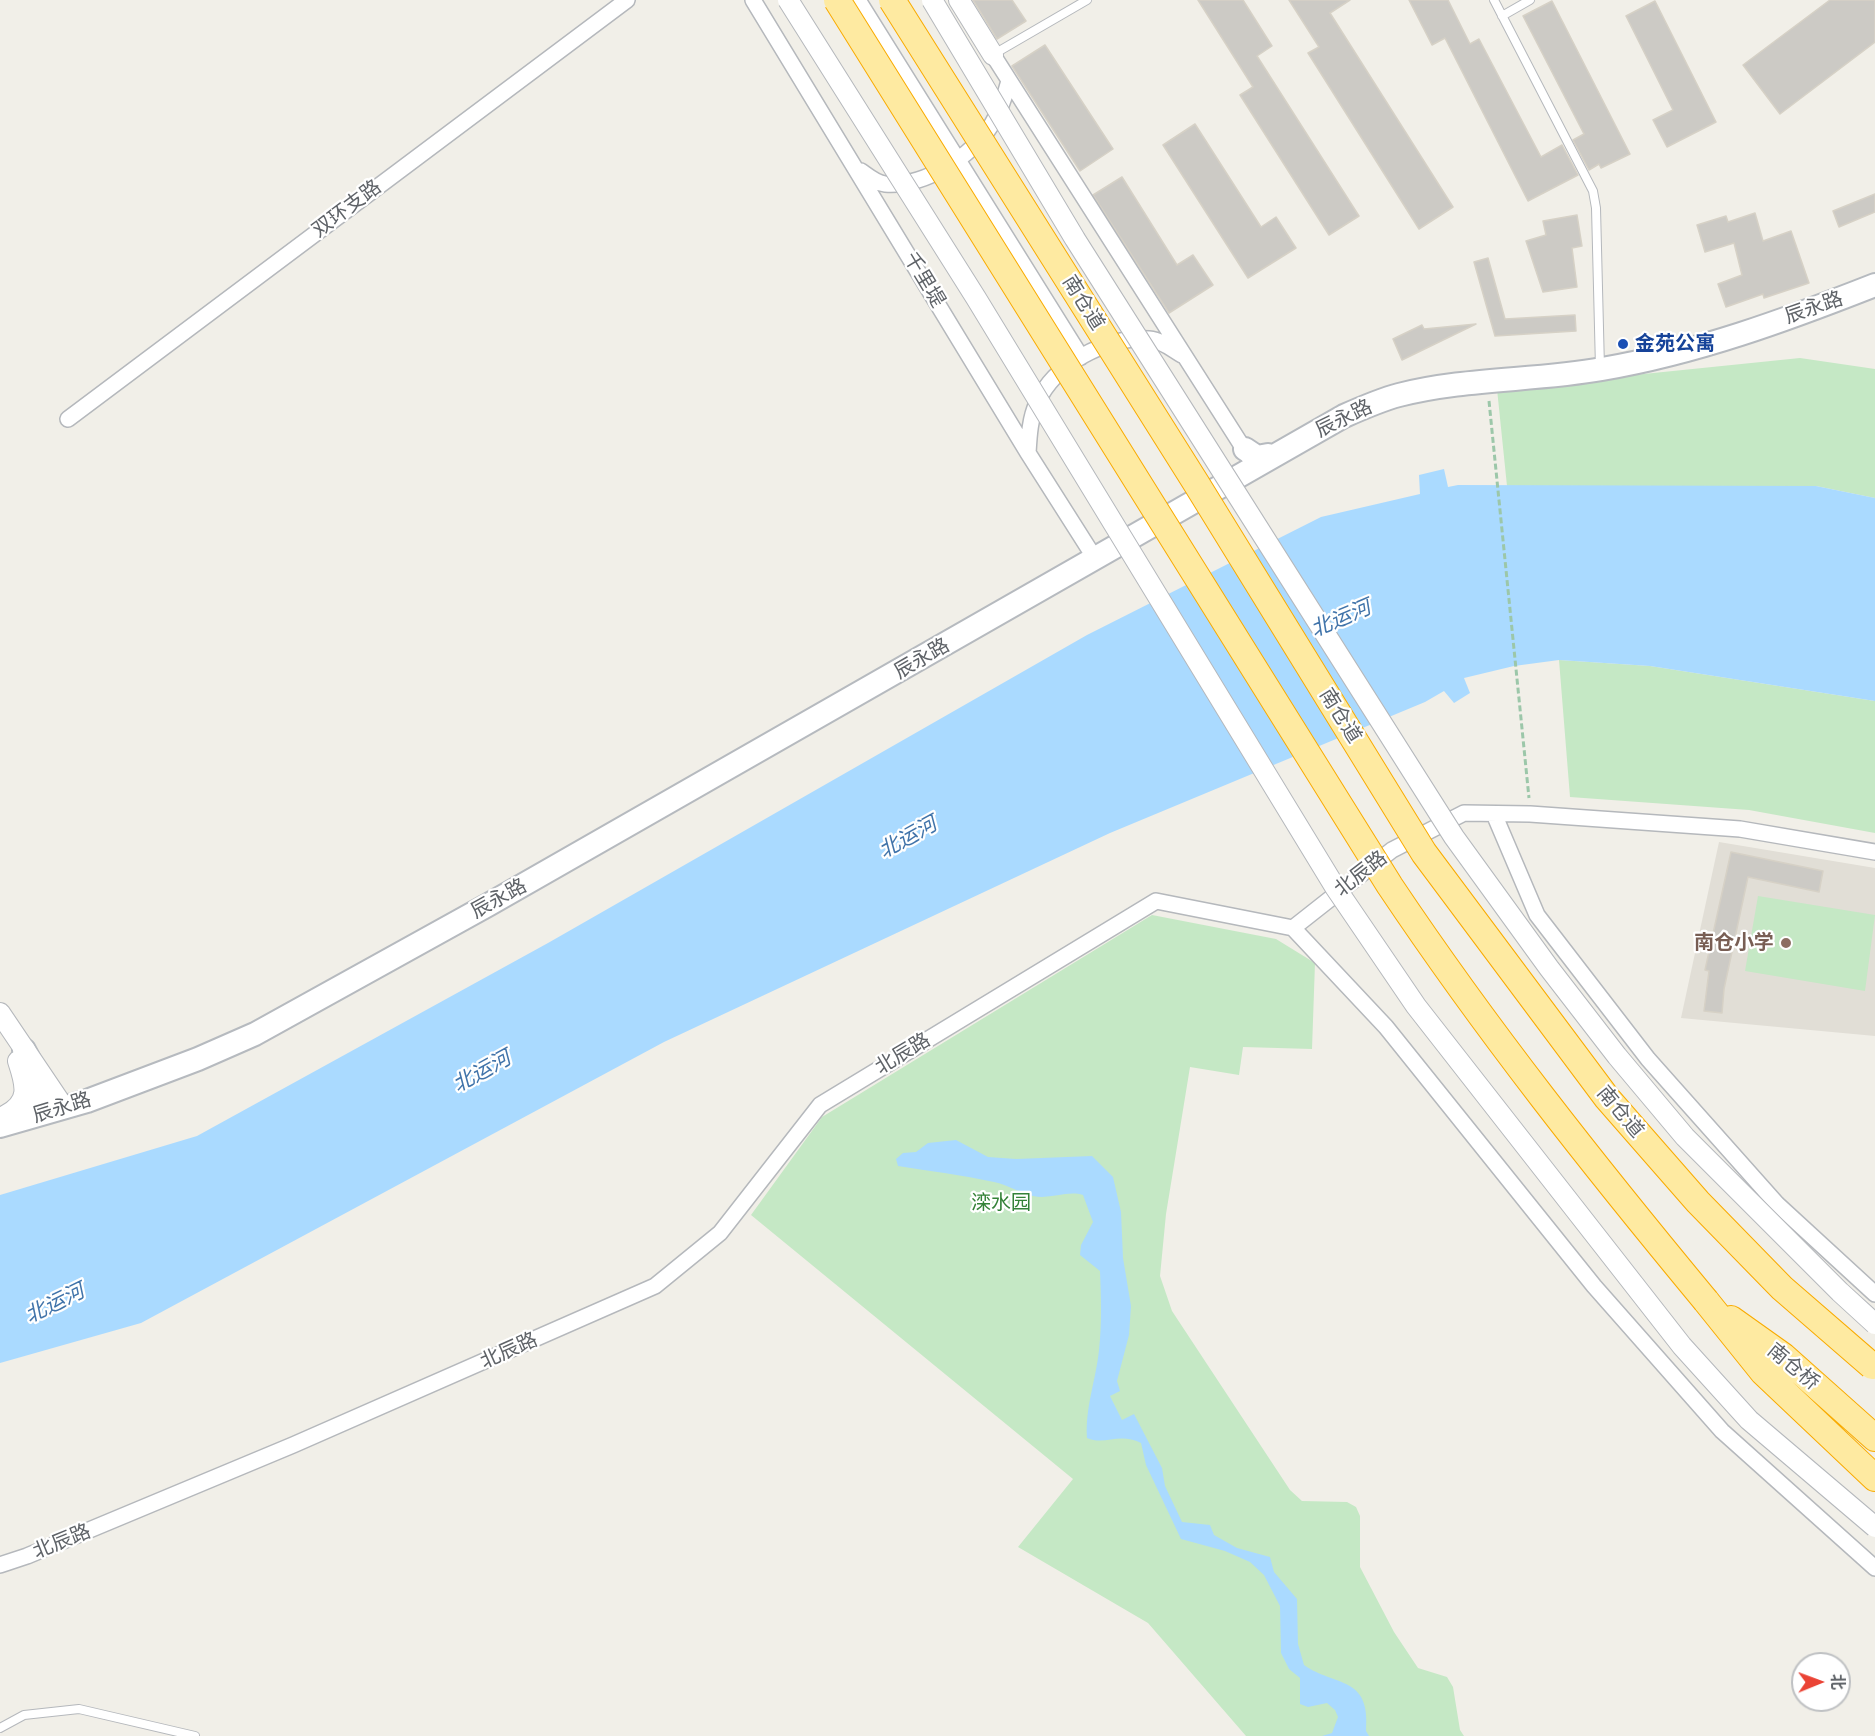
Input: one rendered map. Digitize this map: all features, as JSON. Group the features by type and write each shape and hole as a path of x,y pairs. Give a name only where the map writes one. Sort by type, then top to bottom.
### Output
{"highway":[{"path":"837,0 1390,886 1488,1029 1763,1372 1875,1478"},
{"name":"南仓道","path":"892,0 1196,483 1424,853 1622,1116 1698,1202 1782,1288 1874,1368"},
{"name":"南仓桥","path":"1706,1301 1783,1356 1875,1438"}],"main road":[{"name":"辰永路","path":"3,1121 189,1052 259,1021 483,900 1094,558 1255,459 1342,412 1387,393 1432,384 1600,367 1706,339 1875,278"},
{"name":"辰永路","path":"1255,459 1378,402 1430,389 1600,367 1706,345 1875,285"},
{"path":"21,1056 36,1075 48,1104"}],"street":[{"name":"双环支路","path":"68,419 627,0"},
{"name":"千里堤","path":"753,0 1094,558"},
{"path":"788,0 982,308 1335,887 1416,1006 1682,1346 1749,1420 1875,1527"},
{"path":"858,0 1081,357"},
{"path":"932,0 1075,239 1454,837 1569,994 1685,1137 1875,1324"},
{"path":"959,0 1187,358 1255,459"},
{"path":"858,170 884,184 903,182 944,168 977,143 992,124 1009,81"},
{"path":"1028,453 1029,429 1036,404 1047,385 1081,357 1113,343 1151,339 1167,345 1187,358"},
{"name":"北辰路","path":"0,1565 27,1556 282,1450 655,1286 720,1233 820,1105 1156,901 1293,928 1392,850 1464,813 1530,814 1740,829 1875,852"},
{"path":"1494,814 1537,915 1648,1059 1777,1204 1875,1294"},
{"path":"1293,928 1386,1027 1594,1286 1722,1431 1875,1568"},
{"path":"0,1013 21,1056 25,1082 25,1098 19,1107 3,1121"},
{"path":"0,1035 21,1056"}],"lane":[{"path":"993,55 1087,0"},
{"path":"1494,0 1593,191 1596,208 1600,367"},
{"path":"1502,15 1530,0"},
{"path":"0,1728 24,1715 79,1709 195,1736"}],"path":[{"path":"1487,382 1530,814"}],"shaded area":[{"name":"南仓小学","path":"1719,842 1875,868 1875,1036 1681,1018"}],"green space":[{"path":"1800,358 1875,369 1875,498 1816,486 1507,486 1497,389"},
{"path":"1559,660 1650,666 1875,701 1875,833 1749,810 1570,797"},
{"path":"1758,896 1875,915 1865,991 1745,971"},
{"name":"滦水园","path":"1152,915 1276,939 1315,963 1312,1049 1243,1047 1239,1075 1190,1067 1166,1214 1160,1276 1172,1311 1290,1490 1302,1501 1347,1502 1356,1507 1360,1516 1360,1567 1394,1632 1418,1668 1447,1677 1453,1687 1460,1730 1464,1736 1246,1736 1148,1623 1018,1547 1073,1479 751,1215 822,1117"}],"water":[{"name":"北运河","path":"1444,469 1448,487 1458,485 1816,486 1875,498 1875,701 1650,666 1559,660 1514,666 1464,678 1470,693 1454,703 1444,691 1425,702 1110,833 664,1042 141,1323 0,1363 0,1195 197,1136 548,943 1087,635 1321,517 1420,494 1419,475"},
{"path":"956,1140 988,1157 1016,1159 1092,1156 1113,1177 1121,1212 1123,1258 1131,1306 1129,1335 1117,1381 1120,1391 1110,1396 1122,1420 1134,1414 1162,1468 1165,1486 1182,1522 1210,1525 1214,1535 1237,1548 1270,1557 1274,1572 1297,1599 1298,1644 1304,1665 1349,1685 1357,1691 1363,1700 1366,1731 1369,1736 1322,1736 1332,1733 1338,1717 1335,1710 1327,1703 1308,1707 1300,1704 1300,1678 1289,1669 1281,1653 1280,1606 1264,1575 1250,1562 1225,1551 1181,1539 1146,1465 1141,1443 1126,1439 1100,1441 1087,1438 1089,1404 1098,1361 1101,1301 1100,1271 1080,1255 1081,1245 1093,1222 1083,1195 1039,1197 994,1182 898,1166 896,1159 903,1153 916,1152 928,1143"}],"building":[{"path":"973,0 1012,0 1026,21 997,39"},
{"path":"1198,0 1243,0 1272,46 1257,56 1359,216 1329,235 1240,95 1253,87"},
{"path":"1289,0 1350,0 1330,13 1453,207 1419,229 1308,53 1319,47"},
{"path":"1409,0 1448,0 1470,44 1479,39 1541,157 1562,145 1578,175 1528,201 1445,38 1432,45"},
{"path":"1830,0 1875,0 1875,42 1780,114 1743,65"},
{"path":"1552,1 1630,154 1601,168 1599,164 1589,170 1573,140 1584,134 1523,16"},
{"path":"1655,1 1716,122 1667,147 1653,120 1673,110 1626,16"},
{"path":"1045,45 1113,149 1080,171 1012,66"},
{"path":"1195,124 1261,227 1276,217 1296,248 1248,278 1163,145"},
{"path":"1122,177 1177,265 1193,255 1213,285 1169,313 1093,195"},
{"path":"1875,194 1875,212 1839,227 1833,211"},
{"path":"1755,213 1763,241 1791,231 1809,283 1764,298 1763,294 1726,307 1718,284 1742,275 1734,243 1705,252 1697,225 1726,216 1728,222"},
{"path":"1577,215 1582,246 1572,248 1577,287 1543,292 1526,241 1546,235 1543,221"},
{"path":"1488,258 1505,319 1575,315 1576,331 1495,336 1474,262"},
{"path":"1476,324 1402,360 1393,339 1422,325 1424,329"},
{"path":"1731,852 1823,871 1819,892 1748,877 1724,989 1722,1013 1704,1011 1709,971 1705,970"}],"place":[{"name":"金苑公寓","path":"1623,344"},
{"name":"南仓小学","path":"1786,943"}]}
